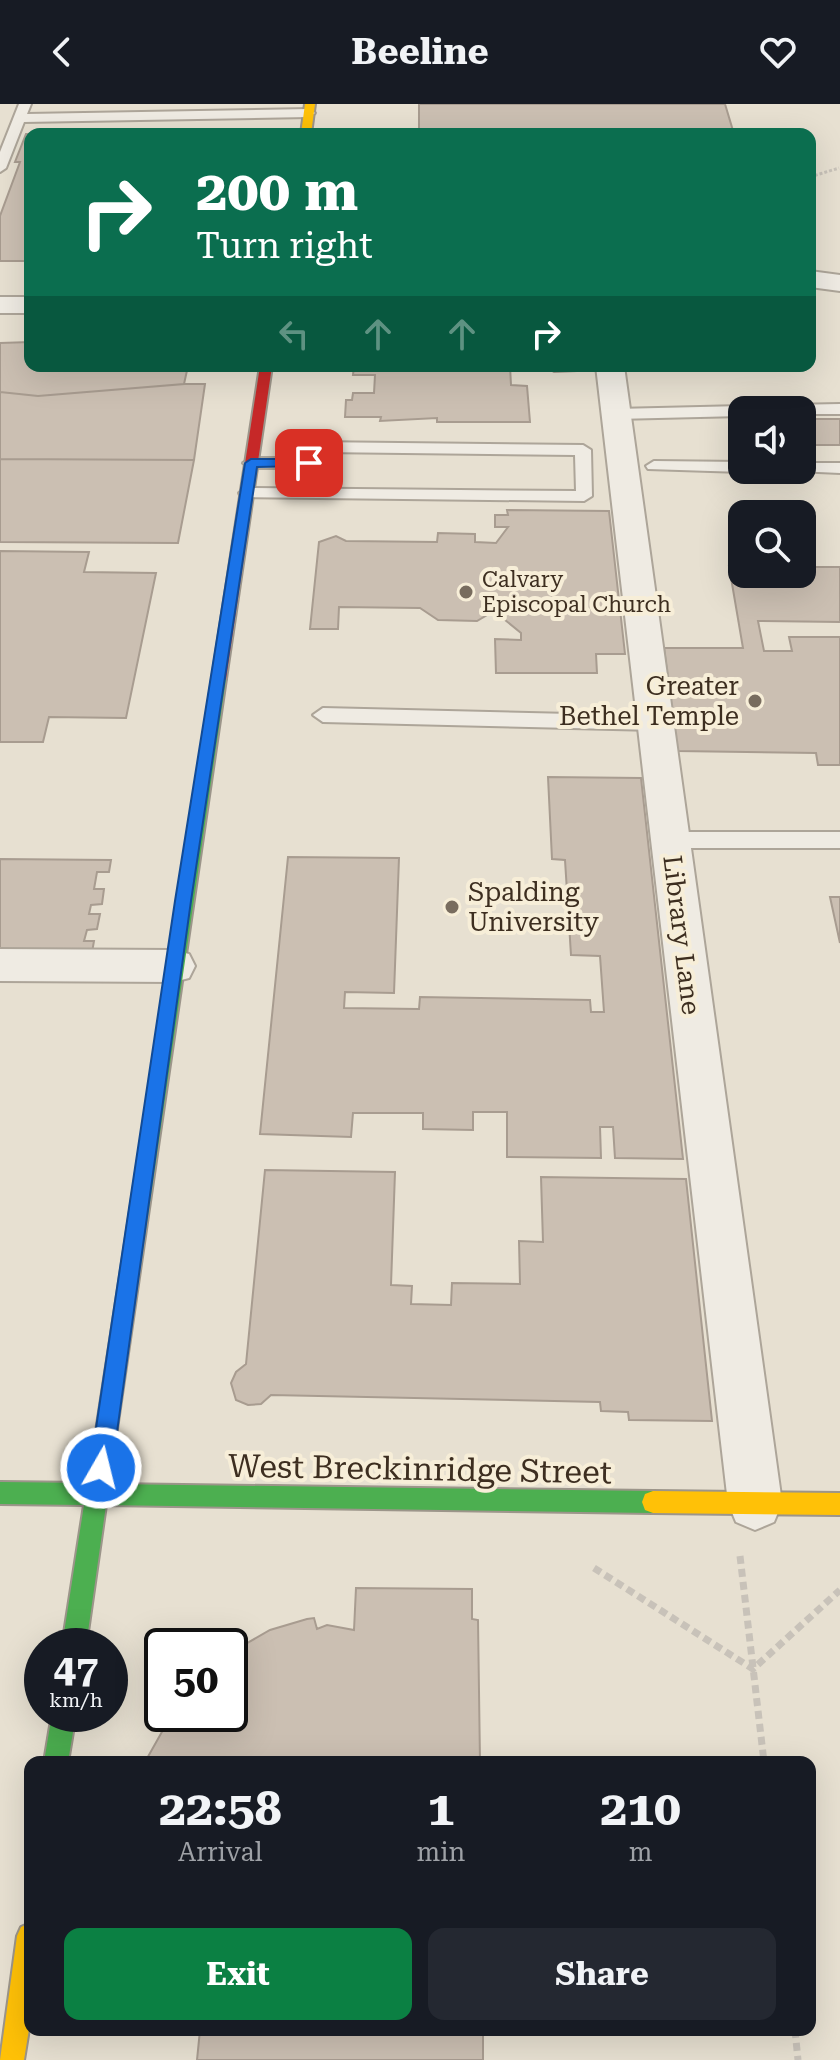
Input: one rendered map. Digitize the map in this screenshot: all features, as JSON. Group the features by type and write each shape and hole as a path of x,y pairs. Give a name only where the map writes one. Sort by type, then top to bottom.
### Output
{"main road":[{"path":"77,1628 265,372"},
{"name":"West Breckinridge Street","path":"0,1493 840,1504"},
{"path":"57,1756 61,1732"},
{"path":"11,2060 24,1975"}],"street":[{"path":"816,280 840,283"},
{"path":"0,305 24,305"},
{"name":"Library Lane","path":"611,372 670,840 744,1503"},
{"path":"0,965 174,966"}],"lane":[{"path":"1,161 25,104"},
{"path":"20,118 310,109"},
{"path":"816,409 840,409"},
{"path":"616,414 728,411"},
{"path":"247,493 584,496 583,450 311,447 308,493"},
{"path":"251,463 309,463"},
{"path":"654,466 728,467"},
{"path":"816,468 840,468"},
{"path":"323,715 655,723"},
{"path":"670,840 840,840"}],"path":[{"path":"816,175 839,168"},
{"path":"744,1503 753,1669 763,1756"},
{"path":"594,1568 753,1669"},
{"path":"753,1669 840,1590"},
{"path":"796,2036 798,2060"}],"building":[{"path":"419,104 725,104 732,128 419,128"},
{"path":"24,139 24,261 0,261 0,216 20,162 15,162"},
{"path":"24,342 24,372 187,372 184,384 38,396 0,392 0,343"},
{"path":"353,372 510,372 511,385 527,386 530,422 437,422 437,418 380,421 381,417 345,417 346,400 352,400 353,393 374,393 375,375 353,375"},
{"path":"205,384 194,460 0,459 0,392 38,396"},
{"path":"816,419 840,419 840,445 816,445"},
{"path":"0,459 194,460 178,543 0,542"},
{"name":"Calvary Episcopal Church","path":"507,510 609,511 625,654 596,654 597,673 496,673 495,639 521,640 521,633 494,611 477,621 438,620 420,608 339,607 338,629 310,629 319,542 336,536 346,541 437,542 438,533 475,534 475,542 496,543 508,527 495,527 495,515 508,515"},
{"path":"0,551 89,552 84,572 156,573 126,718 49,717 43,742 0,742"},
{"name":"Greater Bethel Temple","path":"816,567 840,567 840,622 758,621 764,651 792,651 789,637 840,637 840,765 818,765 816,753 677,751 664,648 743,648 733,588 816,588"},
{"name":"Spalding University","path":"548,777 641,778 683,1159 615,1158 613,1127 600,1127 601,1158 507,1157 507,1112 473,1112 473,1130 423,1129 423,1113 353,1113 351,1137 260,1134 288,857 399,858 394,993 345,992 344,1008 419,1009 420,997 590,1000 591,1012 604,1012 600,956 571,955 565,860 552,859"},
{"path":"0,859 111,860 109,872 97,872 94,889 104,889 102,904 91,905 89,914 100,914 97,929 87,930 84,941 94,941 91,958 0,958"},
{"path":"830,897 840,897 840,943"},
{"path":"265,1170 395,1172 391,1285 412,1286 411,1304 451,1305 452,1283 520,1284 519,1241 543,1242 541,1177 686,1179 712,1421 629,1420 628,1412 601,1411 600,1402 271,1395 261,1404 248,1405 236,1400 231,1383 236,1372 246,1364"},
{"path":"356,1588 472,1589 472,1619 478,1620 480,1756 148,1756 162,1732 248,1732 248,1643 270,1630 307,1619 314,1618 317,1629 327,1625 354,1630"},
{"path":"199,2036 483,2036 483,2060 197,2060"}],"traffic: fast":[{"path":"77,1628 219,679"},
{"path":"0,1493 653,1502"},
{"path":"57,1756 61,1732"}],"traffic: slow":[{"path":"307,128 310,104"},
{"path":"653,1502 840,1504"},
{"path":"11,2060 24,1975"}],"traffic: jam":[{"path":"219,679 265,372"}],"place":[{"name":"Calvary Episcopal Church","path":"466,592"},
{"name":"Greater Bethel Temple","path":"755,701"},
{"name":"Spalding University","path":"452,907"}],"route":[{"path":"101,1468 183,901 251,463 309,463"}]}
